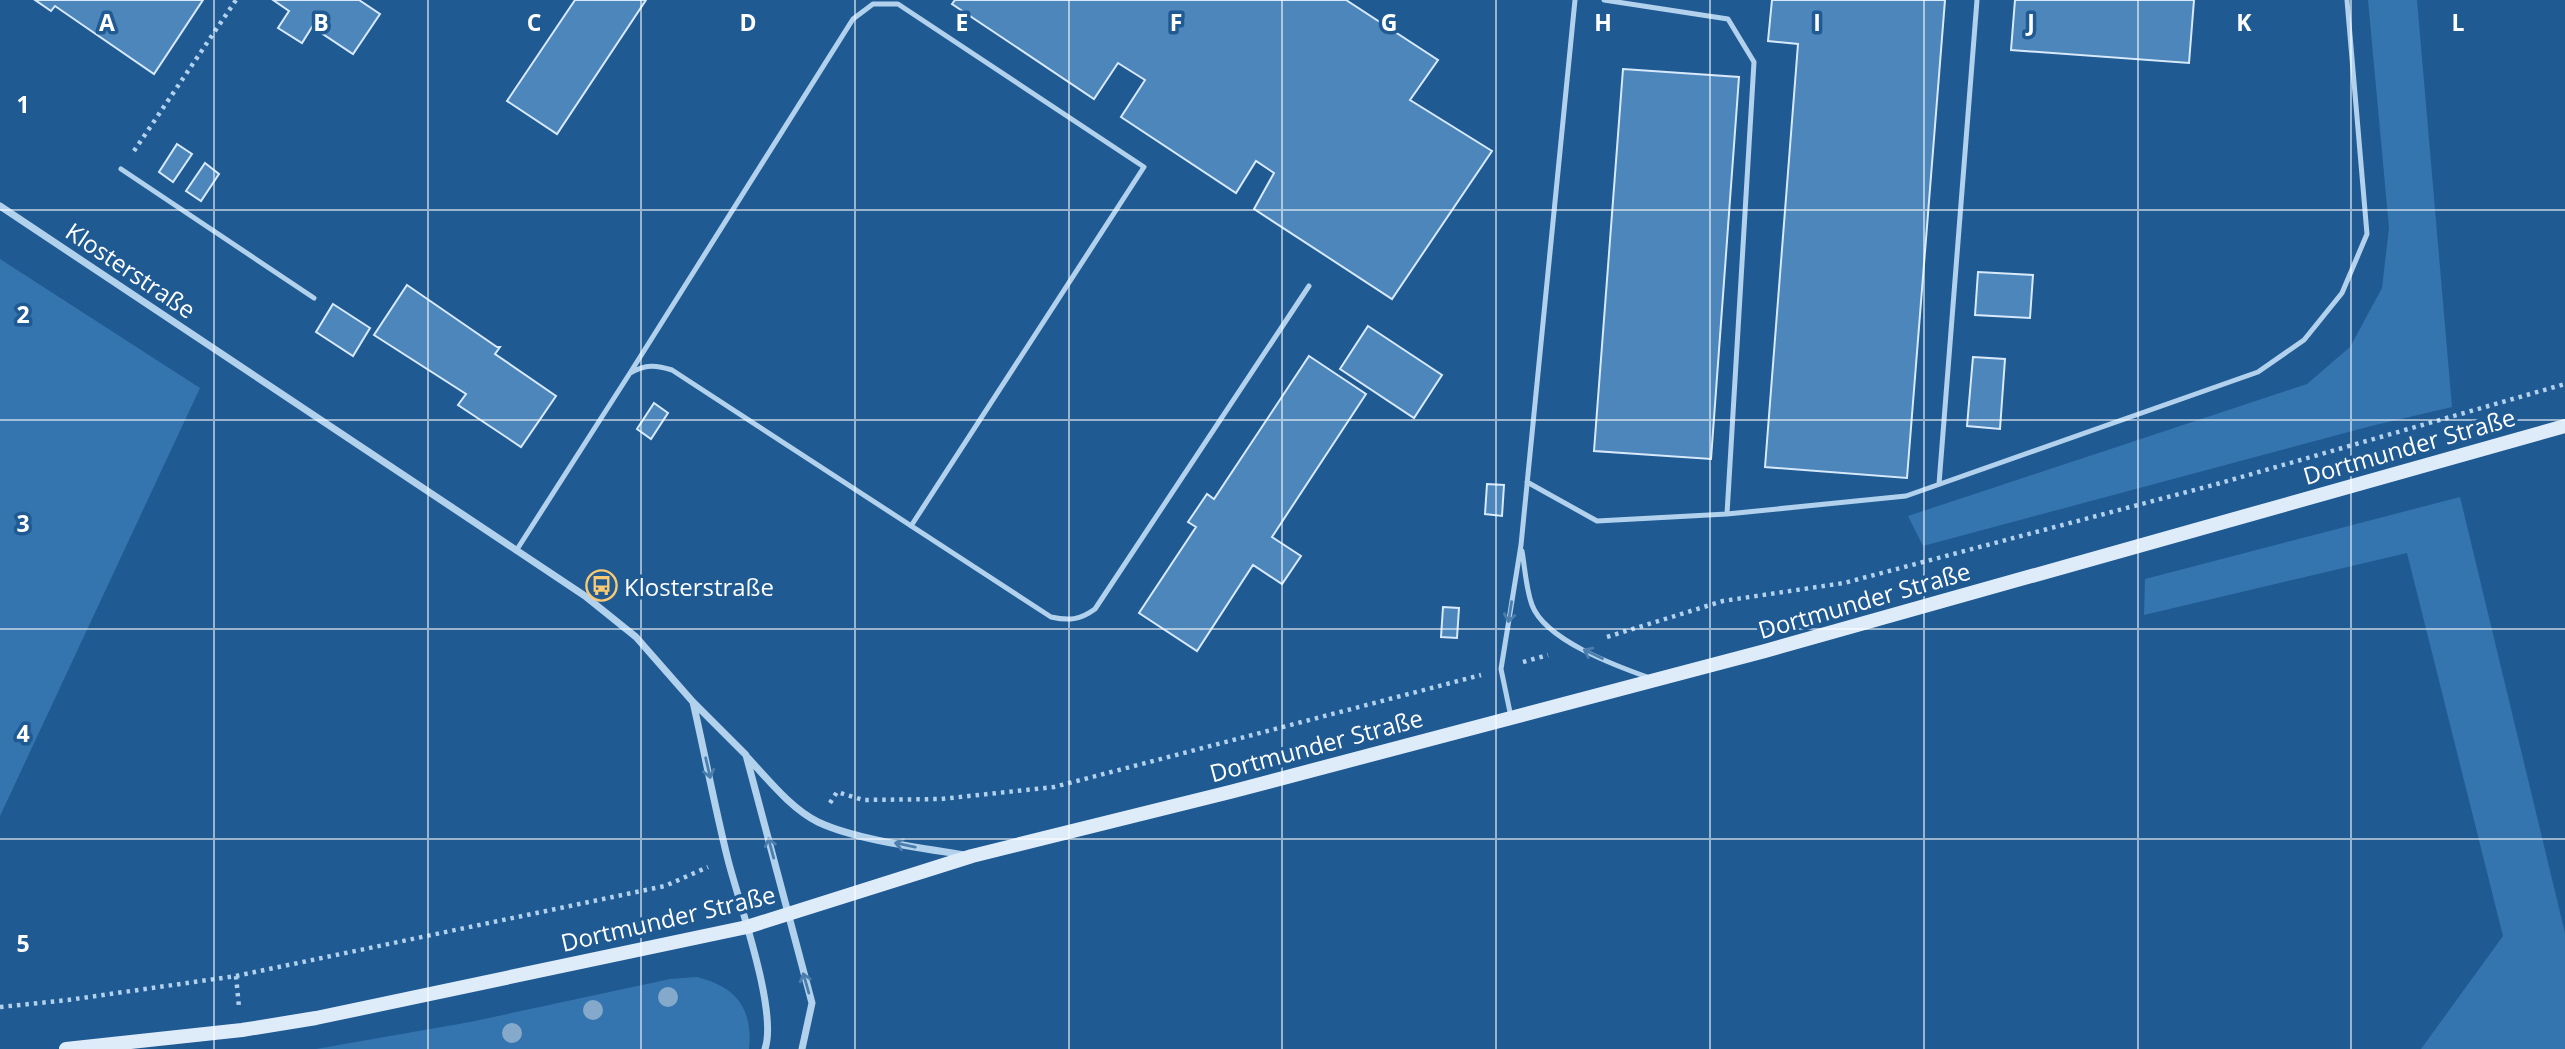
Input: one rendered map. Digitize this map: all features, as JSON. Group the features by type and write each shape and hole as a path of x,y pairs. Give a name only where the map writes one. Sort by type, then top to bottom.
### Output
{"main road":[{"name":"Dortmunder Straße","path":"66,1049 242,1030 316,1018 747,927 972,856 1230,792 1656,680 2565,426"}],"street":[{"name":"Klosterstraße","path":"0,206 585,596 636,636 693,702 728,859 763,990 768,1040 765,1049"},
{"path":"693,702 785,798 817,822 912,846 972,856"},
{"path":"746,755 812,1003 802,1049"}],"lane":[{"path":"1511,717 1501,668 1521,545 1575,0"},
{"path":"1604,0 1728,19 1754,62 1727,514"},
{"path":"1939,484 1978,0"},
{"path":"1527,482 1597,521 1727,514 1906,496 2258,372 2304,340 2342,293 2367,234 2347,0"},
{"path":"516,551 853,19 873,4 898,4 1144,167 911,526"},
{"path":"121,169 314,298"},
{"path":"630,373 640,367 656,365 672,370 1051,617 1067,621 1082,619 1095,609 1309,286"},
{"path":"1521,545 1532,606 1548,629 1621,668 1656,680"}],"path":[{"path":"121,169 236,0"},
{"path":"817,822 837,792 863,800 942,799 1054,787 1501,668 1723,601 1844,583 2217,484 2565,384"},
{"path":"0,1007 236,976 665,886 728,859"}],"shaded area":[{"path":"2368,0 2417,0 2452,407 2371,426 1923,546 1908,516 2307,384 2350,347 2382,288 2389,228"},
{"path":"0,259 200,388 0,816"},
{"path":"2460,497 2565,933 2565,1049 2421,1049 2503,936 2407,553 2144,615 2145,579"},
{"path":"697,977 723,987 740,1002 748,1022 749,1049 316,1049 470,1022 670,979"}],"building":[{"path":"35,0 203,0 154,74 55,6 51,11"},
{"path":"273,0 359,0 380,14 353,54 312,27 302,43 278,28 289,11"},
{"path":"575,0 646,0 557,134 507,101"},
{"path":"955,0 1346,0 1438,60 1410,100 1492,151 1392,299 1254,209 1274,173 1256,161 1236,193 1121,117 1145,80 1118,63 1094,99 952,4"},
{"path":"1772,0 1945,0 1907,478 1765,467 1798,44 1768,41"},
{"path":"2015,0 2194,0 2189,63 2011,50"},
{"path":"1623,69 1739,77 1711,459 1594,451"},
{"path":"177,144 192,154 173,182 159,172"},
{"path":"205,163 219,174 201,201 186,191"},
{"path":"1978,272 2033,275 2030,318 1975,315"},
{"path":"407,285 500,347 495,354 556,396 521,447 458,405 466,394 374,335"},
{"path":"333,304 370,328 353,356 316,332"},
{"path":"1368,326 1442,375 1414,418 1340,369"},
{"path":"1309,356 1366,394 1272,537 1301,556 1282,584 1253,565 1197,651 1139,613 1196,527 1188,522 1207,494 1214,499"},
{"path":"1973,357 2005,359 2000,429 1967,426"},
{"path":"654,403 668,413 651,439 637,429"},
{"path":"1487,484 1504,485 1502,516 1485,514"},
{"path":"1443,607 1459,608 1457,638 1441,637"}],"place":[{"name":"Klosterstraße","path":"601,586"}]}
